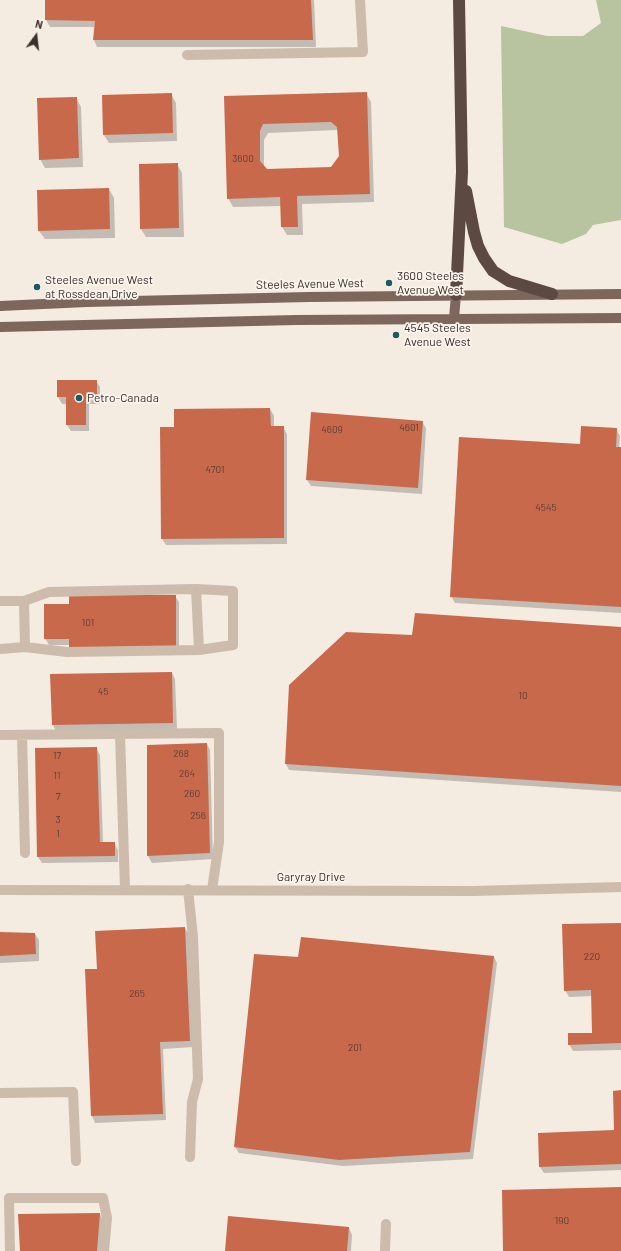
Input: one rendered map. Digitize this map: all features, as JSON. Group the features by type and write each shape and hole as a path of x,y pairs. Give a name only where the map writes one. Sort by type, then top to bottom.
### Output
{"highway":[{"path":"456,295 462,172 459,0"},
{"path":"462,172 474,232 478,246 484,258 494,271 509,281 552,294"}],"main road":[{"name":"Steeles Avenue West","path":"0,306 178,300 456,295 621,294"},
{"path":"454,318 456,295"},
{"path":"0,327 296,320 621,318"}],"street":[{"path":"187,56 364,52 360,0"},
{"path":"196,589 199,650"},
{"path":"0,601 24,601 49,592 196,589 232,591 234,645 199,650 67,652 25,647 0,648"},
{"path":"24,601 25,647"},
{"path":"0,735 218,733 219,842 212,890"},
{"path":"120,734 125,889"},
{"path":"22,735 25,853"},
{"name":"Garyray Drive","path":"0,890 188,889 473,891 621,887"},
{"path":"188,889 193,937 198,1079 192,1102 190,1157"},
{"path":"0,1093 73,1092 76,1161"},
{"path":"10,1251 9,1198 103,1198 107,1218 104,1251"},
{"path":"385,1251 386,1224"}],"green space":[{"path":"596,0 621,0 621,220 593,225 586,234 562,244 504,227 501,26 547,36 583,36 601,23"}],"building":[{"path":"45,0 311,0 313,40 93,40 95,21 45,20"},
{"path":"367,92 370,194 297,196 298,227 281,227 280,197 227,199 224,96","holes":["331,122 337,127 339,156 331,167 267,169 260,161 260,131 263,124"]},
{"path":"172,93 173,133 103,135 102,95"},
{"path":"77,97 79,158 39,160 37,98"},
{"path":"178,163 179,228 140,229 139,164"},
{"path":"109,188 110,229 38,231 37,190"},
{"path":"57,380 97,380 97,398 86,398 86,425 66,425 66,397 57,397"},
{"path":"270,408 271,426 284,426 284,538 161,539 160,427 174,427 174,409"},
{"path":"311,412 423,421 418,488 306,480"},
{"path":"581,426 617,428 616,447 621,447 621,607 450,597 459,437 580,444"},
{"path":"69,595 176,595 176,648 69,648 69,639 44,639 44,604 69,604"},
{"path":"415,613 621,627 621,786 285,764 289,685 346,632 412,635"},
{"path":"172,672 173,723 52,725 50,674"},
{"path":"207,743 210,853 147,856 147,745"},
{"path":"97,747 100,842 115,842 115,856 37,857 35,748"},
{"path":"621,923 621,1043 568,1045 568,1033 592,1033 591,990 564,991 562,924"},
{"path":"185,927 190,1041 160,1042 163,1114 91,1116 85,969 97,969 95,931"},
{"path":"0,932 35,933 36,954 0,956"},
{"path":"301,937 494,956 470,1152 339,1160 234,1147 254,954 298,957"},
{"path":"621,1090 621,1164 539,1167 538,1133 614,1130 613,1091"},
{"path":"621,1187 621,1251 503,1251 502,1190"},
{"path":"100,1213 97,1251 20,1251 18,1214"},
{"path":"228,1216 349,1227 347,1251 225,1251"}],"place":[{"name":"3600 Steeles Avenue West","path":"389,283"},
{"name":"Steeles Avenue West at Rossdean Drive","path":"37,287"},
{"name":"4545 Steeles Avenue West","path":"396,335"},
{"name":"Petro-Canada","path":"79,398"}]}
